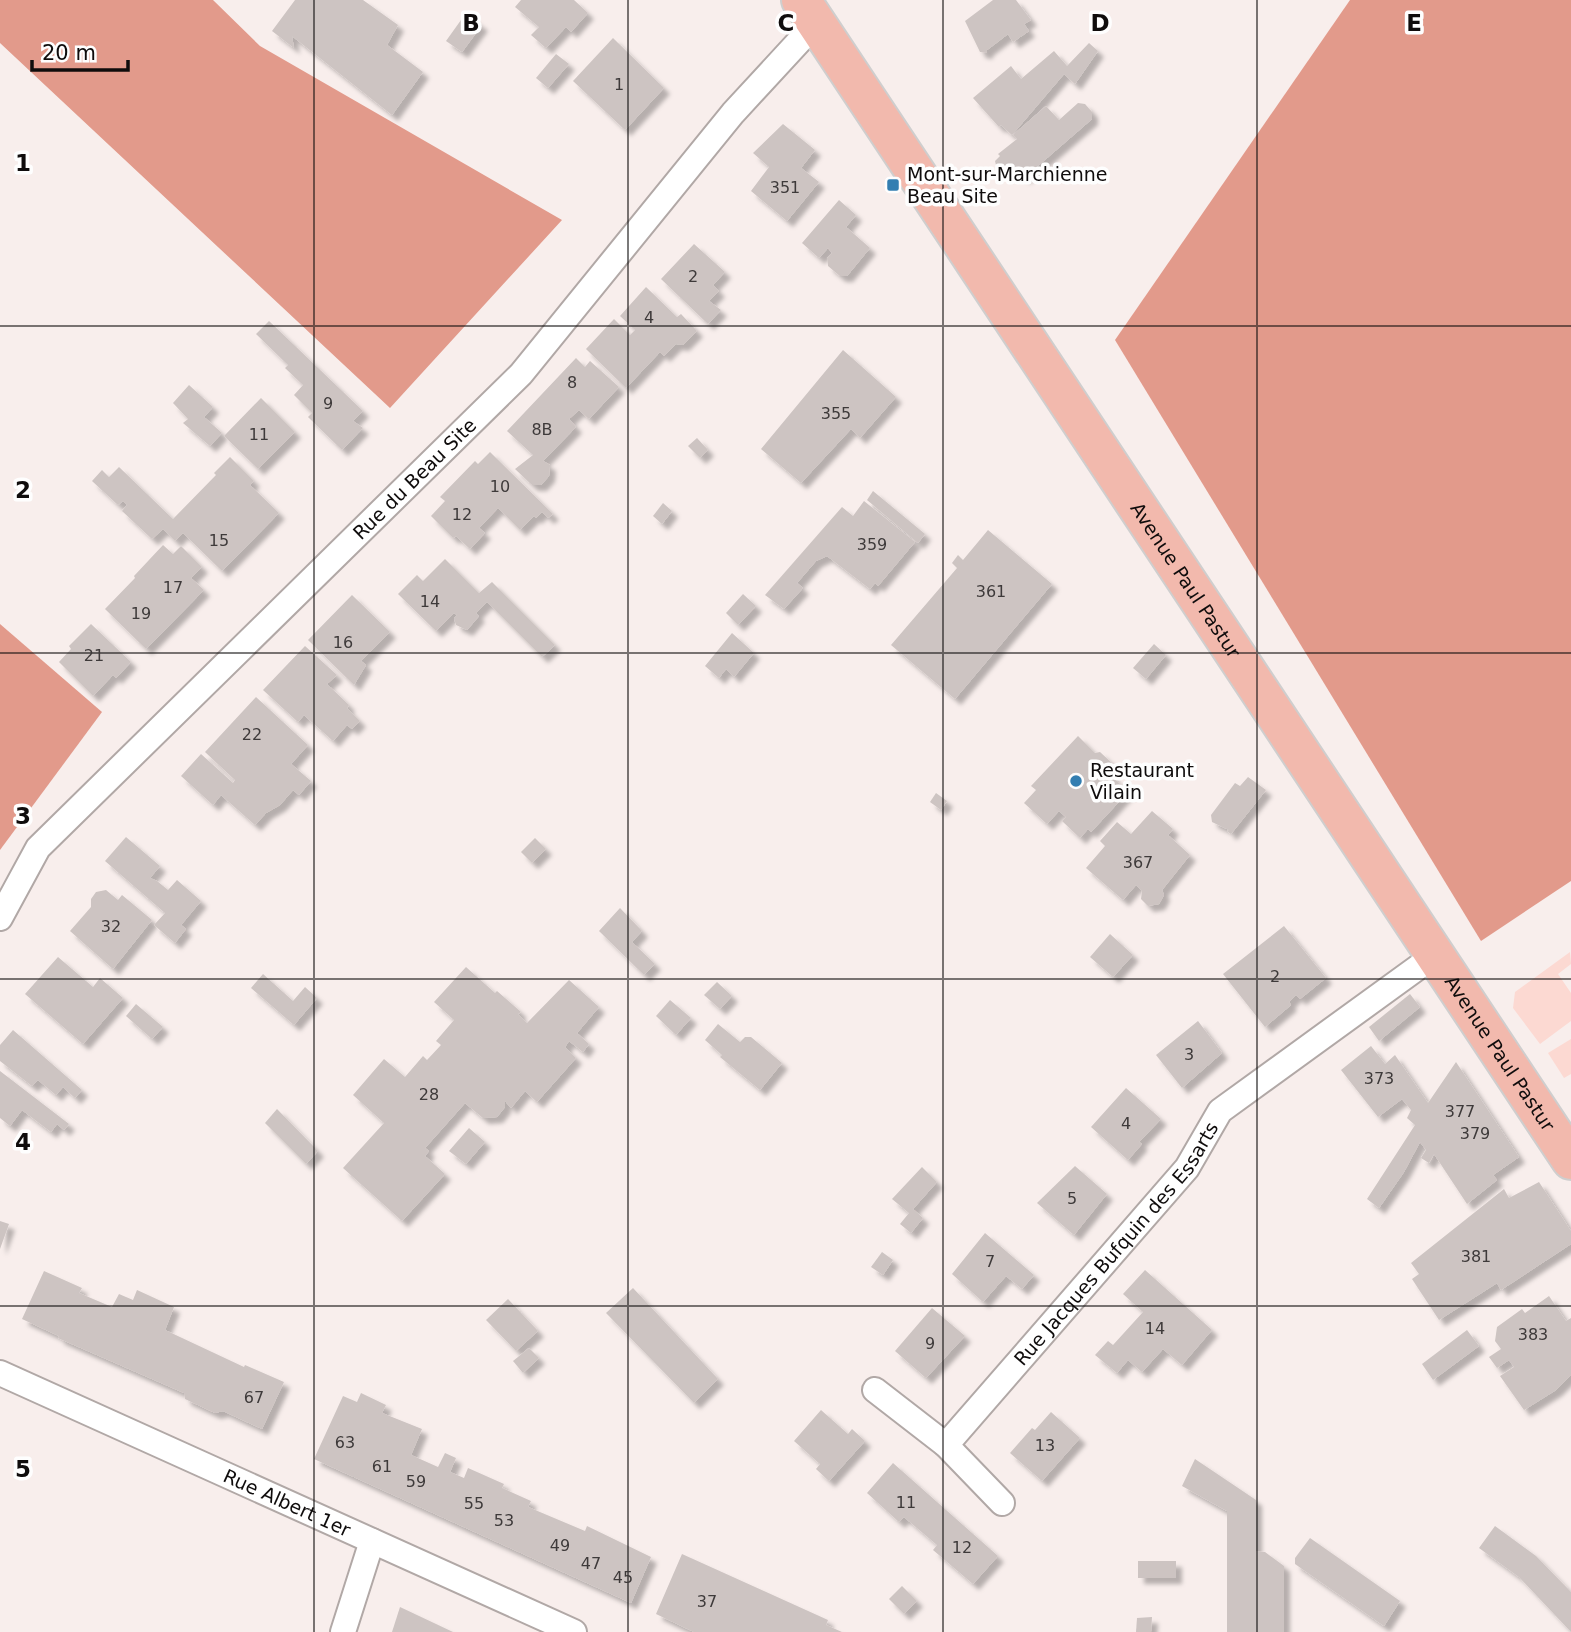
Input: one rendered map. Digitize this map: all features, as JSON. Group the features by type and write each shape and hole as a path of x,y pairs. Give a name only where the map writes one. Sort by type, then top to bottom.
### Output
{"main road":[{"name":"Avenue Paul Pastur","path":"809,11 1571,1160"}],"street":[{"name":"Rue du Beau Site","path":"0,918 38,848 521,374 733,113 809,11"},
{"name":"Rue Jacques Bufquin des Essarts","path":"946,1446 1187,1168 1220,1111 1435,956"},
{"name":"Rue Albert 1er","path":"0,1373 574,1632"},
{"path":"875,1390 946,1446 1002,1503"},
{"path":"343,1632 372,1541"}],"shaded area":[{"path":"0,0 213,0 260,46 562,220 390,408 0,43"},
{"path":"1350,0 1571,0 1571,881 1481,941 1115,340"},
{"path":"0,624 102,712 0,850"},
{"path":"1570,952 1571,964 1558,974 1571,993 1571,1021 1540,1044 1513,1008 1515,992"},
{"path":"1571,1039 1571,1074 1564,1078 1548,1053"}],"building":[{"path":"295,0 363,0 398,25 387,45 423,72 392,115 292,36 294,48 272,31"},
{"path":"521,0 574,0 588,13 571,32 566,27 546,48 531,35 539,27 515,7"},
{"path":"993,0 1016,0 1031,20 1024,24 1029,31 1013,42 1008,34 987,50 987,53 980,52 965,21"},
{"path":"466,13 482,25 462,52 446,41"},
{"path":"613,38 664,88 625,130 573,81"},
{"path":"1089,43 1098,51 1075,84 1064,74 1012,135 1001,125 999,127 973,98 1011,66 1021,79 1054,51 1067,66"},
{"path":"556,54 569,64 548,88 536,78"},
{"path":"1078,103 1085,104 1092,112 1092,119 1024,178 1017,169 1007,175 996,165 995,161 1000,156 998,154 1017,139 1013,135 1046,106 1059,120"},
{"path":"783,124 815,150 801,168 819,182 787,221 751,191 769,167 753,153"},
{"path":"839,200 856,215 846,227 870,248 847,276 840,276 828,266 827,258 832,253 828,248 819,258 802,243"},
{"path":"694,244 725,272 713,285 719,291 709,301 721,310 708,324 661,279"},
{"path":"646,287 677,317 681,314 697,331 683,345 676,344 664,356 660,352 626,388 586,349 614,319 630,335 635,330 620,316"},
{"path":"269,321 363,411 353,421 363,428 342,450 308,417 312,413 294,395 303,385 285,368 288,365 256,334"},
{"path":"843,350 896,397 860,438 851,429 801,483 761,449"},
{"path":"576,358 585,367 590,361 619,387 589,419 579,410 569,419 576,427 543,461 550,465 549,476 541,485 532,485 515,469 533,455 507,431"},
{"path":"189,385 213,407 204,417 222,433 210,446 183,423 188,419 173,403"},
{"path":"261,398 295,432 258,469 224,436"},
{"path":"697,438 708,450 700,458 688,446"},
{"path":"490,452 553,514 548,518 542,512 520,530 498,508 479,528 485,533 470,549 456,536 453,538 431,516 445,501 440,497 475,461 478,464"},
{"path":"230,457 254,481 250,485 279,513 222,571 183,533 175,541 163,529 152,539 122,511 127,505 123,501 118,505 92,481 102,470 109,477 119,467 173,519"},
{"path":"873,491 925,534 918,543 867,500"},
{"path":"864,501 915,542 878,586 875,583 870,589 827,556 816,561 797,583 803,588 784,609 765,595 842,507 853,516"},
{"path":"663,503 672,511 662,524 653,516"},
{"path":"988,530 1052,584 955,699 891,645 957,568 952,563 958,555 963,560"},
{"path":"163,545 173,554 181,546 202,567 191,578 204,590 146,649 105,609"},
{"path":"445,559 479,593 492,582 555,645 542,657 487,602 476,613 479,616 467,630 456,625 454,618 457,615 454,613 436,631 398,594 417,575 423,581"},
{"path":"743,594 756,606 738,625 726,613"},
{"path":"352,595 390,632 361,661 366,665 354,685 308,640"},
{"path":"91,624 131,662 116,678 113,675 93,696 59,662 71,649 69,646"},
{"path":"732,633 754,653 734,677 726,669 719,678 705,666"},
{"path":"1154,644 1166,655 1146,679 1133,668"},
{"path":"305,646 337,675 327,684 349,705 347,708 360,721 352,729 347,725 333,741 304,715 298,722 263,690"},
{"path":"256,697 308,745 291,764 311,781 299,795 293,790 280,805 266,813 255,825 221,795 213,805 181,776 201,754 233,783 235,780 205,752"},
{"name":"Restaurant Vilain","path":"1078,736 1095,753 1100,752 1114,765 1112,776 1128,792 1091,832 1088,829 1080,838 1062,821 1066,817 1059,811 1047,824 1024,803 1036,790 1031,786"},
{"path":"1248,777 1266,790 1231,834 1227,831 1229,830 1212,822 1211,815 1235,783 1240,786"},
{"path":"936,793 947,801 941,810 930,802"},
{"path":"1152,811 1173,829 1168,835 1190,855 1162,890 1164,895 1159,904 1148,906 1141,899 1142,891 1136,885 1123,900 1086,868 1105,846 1100,841 1117,822 1131,834"},
{"path":"126,837 160,866 150,878 168,890 177,880 201,901 181,925 186,929 175,943 154,925 165,913 105,861"},
{"path":"535,838 546,849 532,863 521,852"},
{"path":"106,890 118,900 122,895 152,920 113,969 70,931 91,907 91,899 96,892"},
{"path":"620,908 642,931 632,942 655,964 644,975 599,931"},
{"path":"1284,926 1326,978 1300,999 1296,995 1289,1002 1291,1005 1265,1027 1223,974"},
{"path":"1110,934 1133,955 1113,977 1090,957"},
{"path":"58,957 93,987 100,978 123,998 83,1044 25,994"},
{"path":"466,967 521,1012 518,1014 527,1023 569,980 599,1007 577,1033 589,1044 583,1052 569,1041 565,1047 576,1058 537,1102 525,1091 511,1108 505,1101 505,1107 497,1117 483,1118 465,1103 425,1148 429,1151 425,1156 445,1174 402,1221 343,1168 384,1123 353,1095 384,1059 405,1077 423,1056 427,1060 441,1045 436,1041 454,1020 434,1002"},
{"path":"263,974 293,1001 305,987 317,998 294,1025 251,988"},
{"path":"717,982 732,996 720,1009 704,995"},
{"path":"1410,994 1420,1007 1379,1041 1369,1027"},
{"path":"670,1000 691,1018 676,1035 656,1016"},
{"path":"136,1004 163,1027 152,1039 126,1016"},
{"path":"1198,1021 1222,1053 1182,1088 1156,1055"},
{"path":"718,1024 740,1042 745,1037 751,1037 782,1063 760,1090 720,1057 722,1055 705,1040"},
{"path":"13,1030 82,1090 75,1098 63,1087 56,1095 38,1080 32,1086 0,1061 0,1045"},
{"path":"1371,1046 1385,1064 1395,1055 1428,1103 1456,1062 1519,1157 1493,1175 1497,1180 1467,1204 1434,1154 1429,1163 1421,1158 1426,1150 1420,1142 1404,1172 1379,1208 1367,1199 1415,1125 1407,1118 1411,1110 1402,1099 1378,1117 1341,1070"},
{"path":"0,1071 69,1124 64,1130 57,1124 51,1132 22,1110 10,1126 0,1118"},
{"path":"1126,1088 1161,1119 1139,1142 1142,1144 1128,1160 1091,1127"},
{"path":"277,1109 318,1151 306,1164 265,1123"},
{"path":"469,1128 485,1142 466,1164 449,1151"},
{"path":"1075,1166 1107,1194 1074,1235 1037,1203"},
{"path":"922,1167 937,1182 913,1209 923,1218 911,1233 900,1224 909,1213 892,1199"},
{"path":"1539,1182 1571,1231 1571,1244 1501,1290 1497,1283 1439,1320 1412,1279 1419,1274 1411,1263 1504,1189 1509,1198"},
{"path":"0,1221 9,1224 0,1249"},
{"path":"985,1233 1034,1275 1022,1289 1006,1276 983,1302 952,1274"},
{"path":"882,1252 893,1260 883,1275 871,1267"},
{"path":"1145,1270 1212,1330 1182,1365 1163,1349 1142,1372 1128,1360 1117,1373 1095,1355 1108,1341 1113,1345 1143,1312 1123,1294"},
{"path":"44,1271 82,1288 79,1293 112,1307 119,1294 133,1300 137,1290 174,1307 165,1330 244,1367 245,1365 284,1382 262,1429 223,1411 215,1413 185,1399 184,1393 58,1338 59,1336 22,1319"},
{"path":"633,1288 718,1379 694,1403 606,1313"},
{"path":"1549,1296 1566,1321 1571,1318 1571,1375 1556,1390 1524,1410 1500,1376 1514,1367 1509,1360 1497,1368 1489,1357 1501,1349 1495,1341 1497,1327 1522,1309 1525,1313"},
{"path":"508,1299 538,1331 516,1351 486,1320"},
{"path":"932,1308 965,1336 926,1378 895,1351"},
{"path":"1467,1330 1479,1346 1433,1380 1422,1364"},
{"path":"529,1348 539,1358 523,1373 513,1361"},
{"path":"361,1393 386,1405 382,1413 422,1429 411,1455 438,1467 445,1453 456,1458 450,1472 464,1478 468,1468 504,1484 502,1488 531,1501 528,1507 585,1531 587,1526 651,1557 631,1603 314,1459 343,1396 357,1402"},
{"path":"821,1410 848,1434 852,1429 865,1441 829,1481 816,1469 820,1464 794,1441"},
{"path":"1051,1412 1080,1438 1042,1481 1010,1453 1032,1428 1035,1430"},
{"path":"1195,1459 1256,1500 1256,1551 1265,1552 1284,1566 1284,1632 1227,1632 1227,1511 1182,1486"},
{"path":"893,1463 998,1556 973,1584 933,1550 937,1545 904,1517 899,1522 867,1493"},
{"path":"1495,1526 1536,1556 1571,1592 1571,1632 1519,1577 1479,1548"},
{"path":"1310,1538 1400,1601 1384,1626 1295,1564 1295,1558"},
{"path":"682,1554 828,1620 826,1625 842,1632 694,1632 656,1614"},
{"path":"1138,1561 1176,1561 1176,1578 1138,1578"},
{"path":"902,1586 917,1601 904,1614 889,1599"},
{"path":"400,1607 453,1632 392,1632"},
{"path":"1152,1617 1151,1632 1136,1632 1137,1618"}],"place":[{"name":"Mont-sur-Marchienne Beau Site","path":"893,185"},
{"name":"Restaurant Vilain","path":"1076,781"}]}
